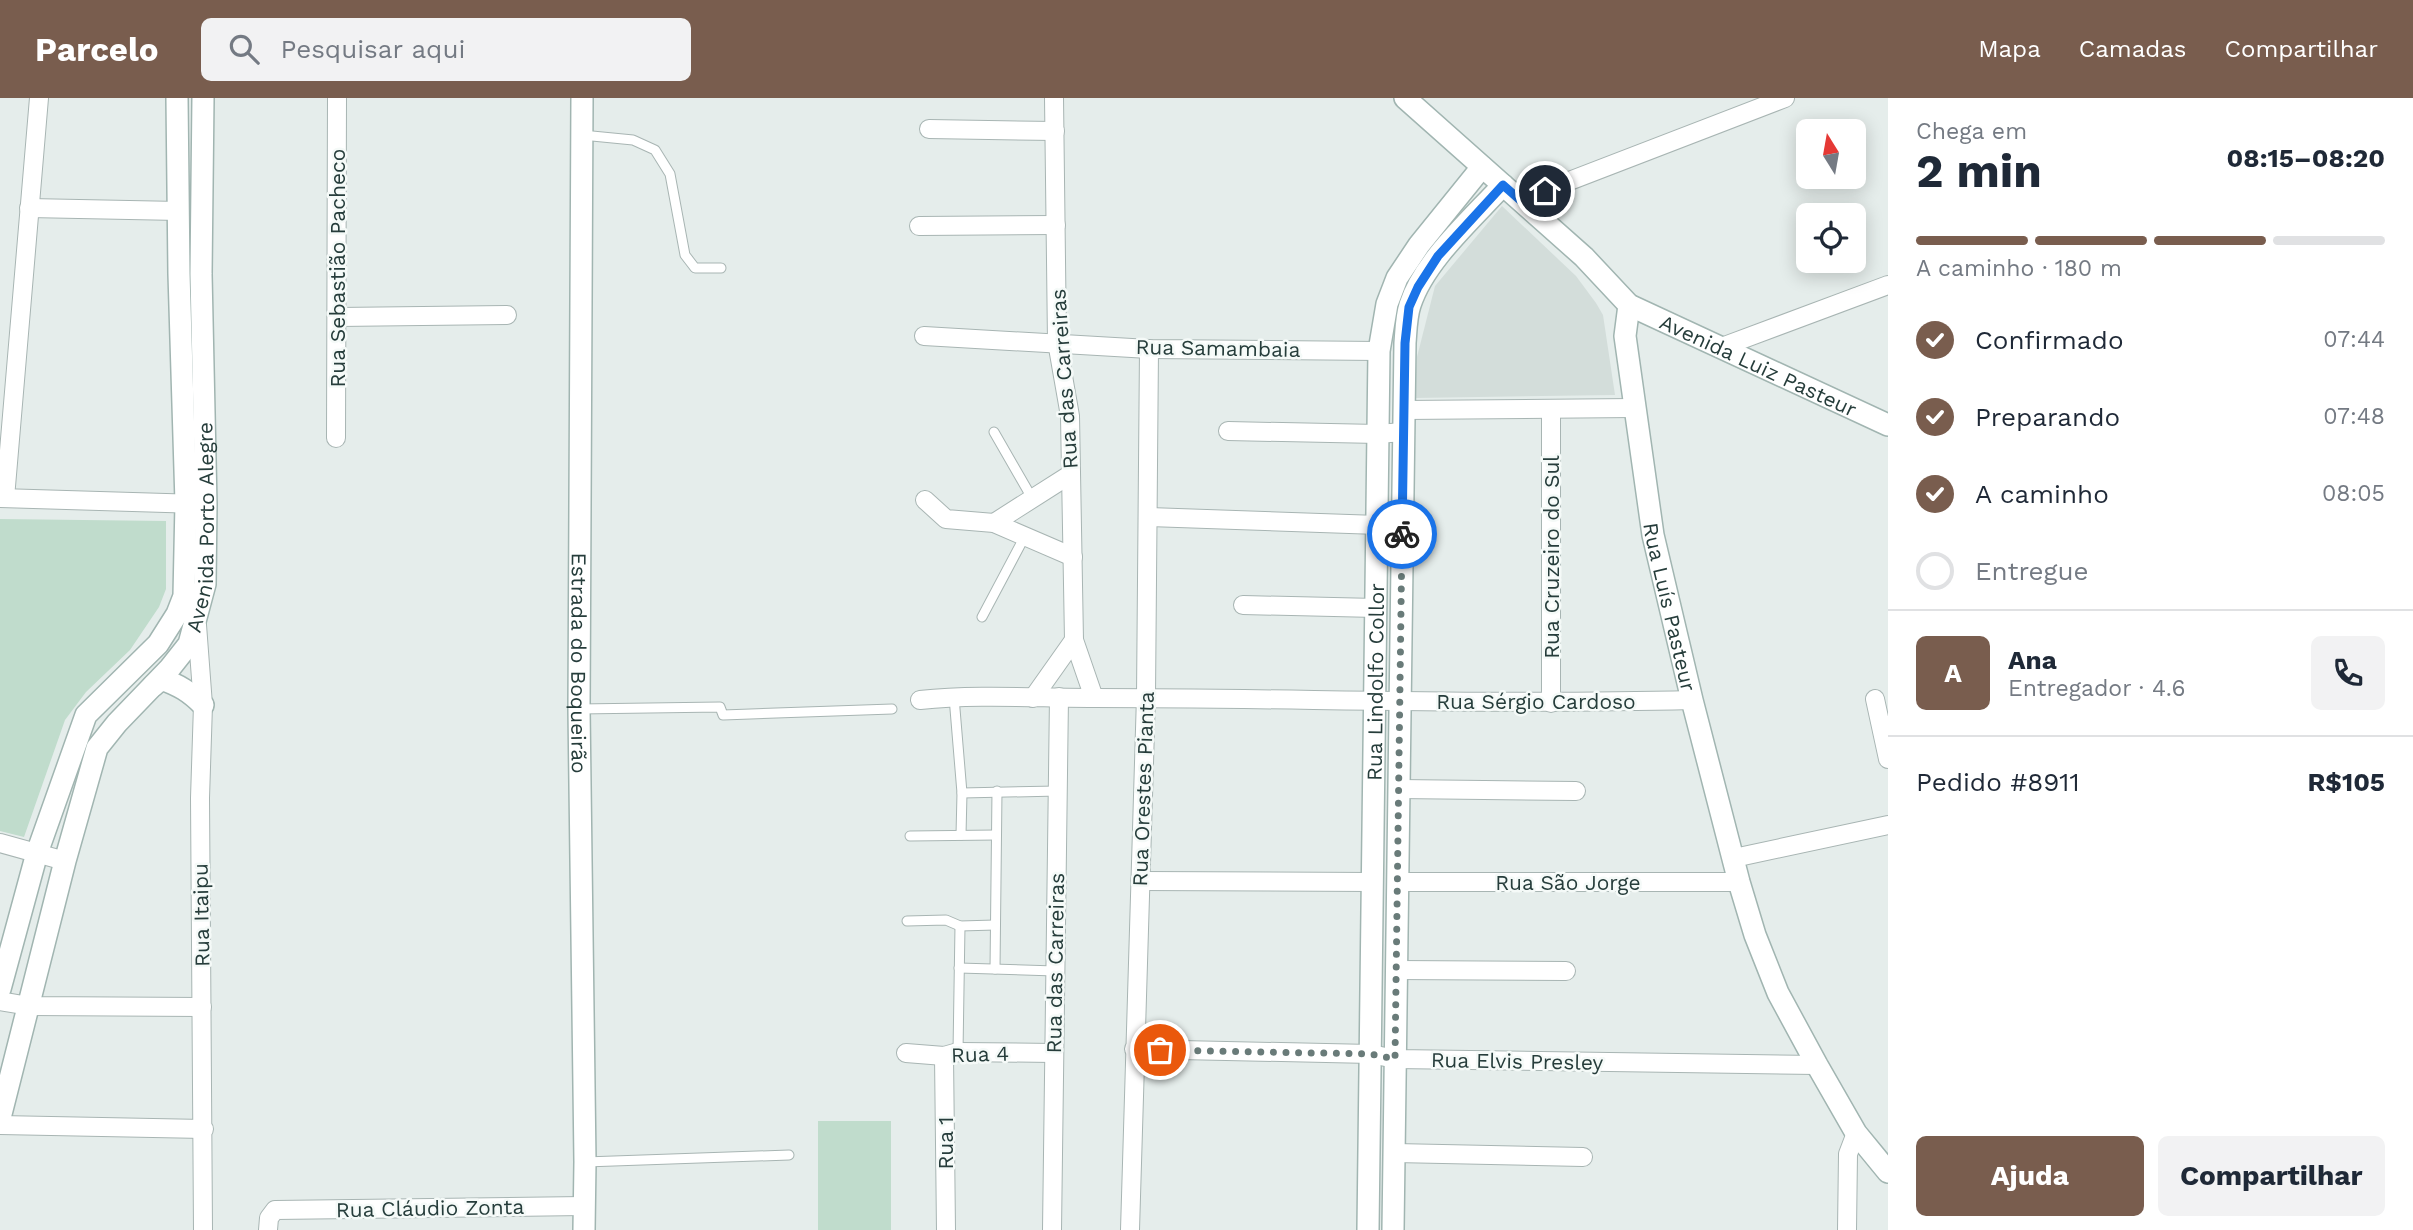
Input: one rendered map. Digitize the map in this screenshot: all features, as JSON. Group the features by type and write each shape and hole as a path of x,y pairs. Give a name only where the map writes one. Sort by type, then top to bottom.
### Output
{"street":[{"path":"39,98 3,498 196,504"},
{"name":"Avenida Porto Alegre","path":"177,98 179,274 196,504"},
{"name":"Avenida Porto Alegre","path":"0,1118 65,861 97,748 189,644 184,596 196,504 204,98"},
{"name":"Rua Sebastião Pacheco","path":"336,438 337,98"},
{"name":"Estrada do Boqueirão","path":"582,98 579,709 584,1230"},
{"name":"Rua das Carreiras","path":"1054,98 1056,342 1070,416 1074,640 1094,698"},
{"path":"1405,98 1584,257 1629,305"},
{"path":"1520,200 1785,98"},
{"path":"929,129 1055,131"},
{"name":"Rua Lindolfo Collor","path":"1368,1230 1379,351 1387,304 1397,278 1419,245 1482,167"},
{"name":"Rua Lindolfo Collor","path":"1394,1230 1405,343 1409,307 1418,287 1438,256 1503,185"},
{"path":"29,208 178,211"},
{"path":"919,226 1056,225"},
{"path":"179,274 201,274"},
{"path":"1719,348 1888,285"},
{"name":"Avenida Luiz Pasteur","path":"1629,305 1888,425"},
{"name":"Rua Luís Pasteur","path":"1629,305 1625,336 1653,535 1738,882 1778,993 1856,1133 1888,1172"},
{"path":"338,317 507,315"},
{"name":"Rua Samambaia","path":"924,336 1149,349 1379,351"},
{"name":"Rua Orestes Pianta","path":"1130,1230 1146,696 1149,349"},
{"path":"1228,431 1378,434 1404,421 1552,410 1634,408"},
{"name":"Rua Cruzeiro do Sul","path":"1551,703 1552,410"},
{"path":"994,523 1071,474"},
{"path":"925,500 946,519 994,523 1073,557"},
{"path":"1149,517 1378,525"},
{"path":"1243,605 1376,608"},
{"name":"Avenida Porto Alegre","path":"0,989 37,853 86,715 187,618"},
{"name":"Rua Itaipu","path":"187,618 203,705 200,798 203,1230"},
{"path":"1033,698 1074,640"},
{"path":"152,688 161,679 187,690 203,705"},
{"name":"Rua Sérgio Cardoso","path":"920,700 954,696 1146,696 1551,703 1692,700"},
{"name":"Rua das Carreiras","path":"1052,1230 1059,697"},
{"path":"1875,699 1888,759"},
{"path":"1399,789 1576,791"},
{"path":"1734,858 1888,825"},
{"path":"0,843 65,861"},
{"path":"1140,881 1373,881"},
{"name":"Rua São Jorge","path":"1398,882 1738,882"},
{"path":"1396,970 1566,971"},
{"path":"0,1001 29,1006 202,1007"},
{"name":"Rua Elvis Presley","path":"1134,1049 1370,1054 1395,1059 1817,1065"},
{"name":"Rua 4","path":"906,1053 1054,1053"},
{"name":"Rua 1","path":"946,1230 951,1054"},
{"path":"0,1125 204,1129"},
{"path":"1847,1230 1848,1154 1856,1133"},
{"path":"1395,1153 1583,1157"},
{"name":"Rua Cláudio Zonta","path":"268,1230 275,1210 584,1206"}],"lane":[{"path":"582,135 633,140 654,150 670,174 685,255 695,268 720,268"},
{"path":"994,432 1032,498"},
{"path":"982,617 1026,536"},
{"path":"954,696 962,793 961,835"},
{"path":"579,709 720,707 723,715 892,709"},
{"path":"995,969 997,791"},
{"path":"962,793 1058,791"},
{"path":"910,836 996,835"},
{"path":"907,921 946,920 960,926 995,925"},
{"path":"951,1054 960,968 960,926"},
{"path":"960,968 1055,971"},
{"path":"585,1162 789,1155"}],"shaded area":[{"path":"1502,206 1576,276 1596,303 1603,315 1615,395 1414,398 1417,357 1435,286"}],"green space":[{"path":"0,519 166,521 166,589 159,607 130,650 86,692 65,720 24,837 0,831"},
{"path":"818,1121 891,1121 891,1230 818,1230"}],"way so far":[{"path":"1160,1050 1370,1054 1395,1059 1402,534"}],"route":[{"path":"1402,534 1405,343 1409,307 1438,256 1503,185 1520,200 1545,191"}]}
